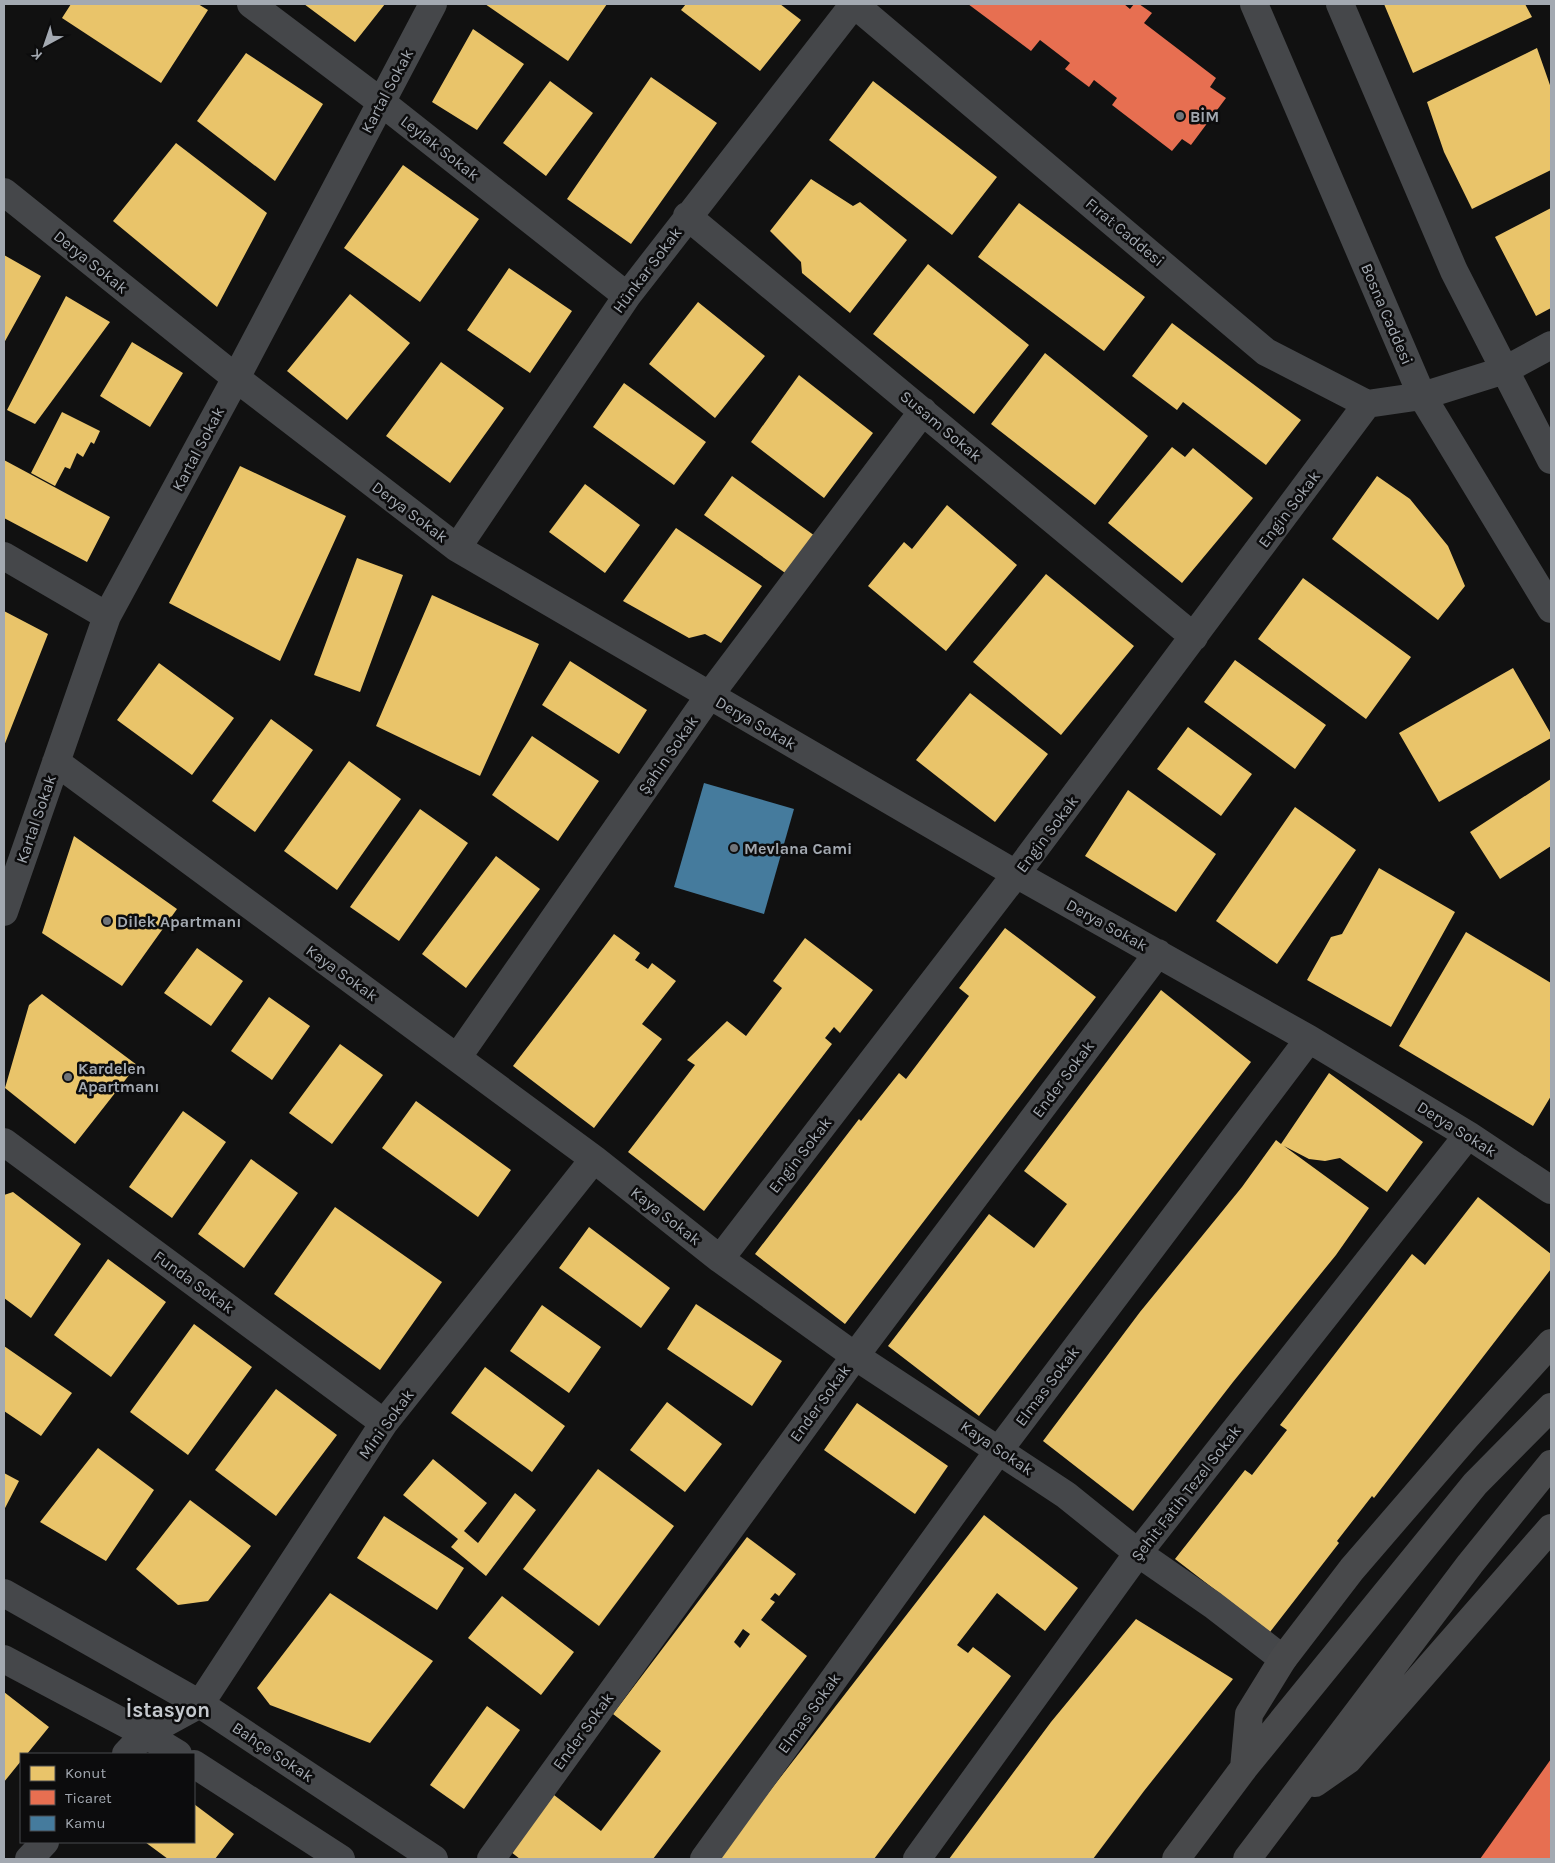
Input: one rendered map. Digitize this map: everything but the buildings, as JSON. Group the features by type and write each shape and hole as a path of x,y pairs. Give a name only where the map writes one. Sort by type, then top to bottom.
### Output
{"main road":[{"path":"1244,1768 1248,1714 1282,1659 1352,1569 1551,1342"},
{"path":"1176,1859 1244,1768 1476,1484 1551,1407"},
{"path":"1247,1859 1470,1564 1551,1464"},
{"path":"1291,1800 1348,1760 1551,1528"}],"street":[{"name":"Leylak Sokak","path":"250,4 381,102 626,296"},
{"name":"Kartal Sokak","path":"4,912 108,616 433,4"},
{"name":"Hünkar Sokak","path":"457,548 626,296 854,4"},
{"name":"Fırat Caddesi","path":"854,4 1266,352 1367,404"},
{"name":"Bosna Caddesi","path":"1254,4 1422,396 1551,609"},
{"path":"1340,4 1454,271 1551,460"},
{"name":"Derya Sokak","path":"4,192 236,378 457,548 1016,874 1309,1039 1468,1135 1551,1190"},
{"name":"Susam Sokak","path":"687,216 1194,637"},
{"path":"1367,404 1422,396 1505,370 1551,345"},
{"name":"Engin Sokak","path":"720,1259 1016,874 1367,404"},
{"name":"Şahin Sokak","path":"457,1058 709,696 923,411"},
{"path":"4,556 108,616"},
{"name":"Kaya Sokak","path":"56,762 594,1159 720,1259 855,1356 1066,1495 1138,1554 1212,1605 1282,1659"},
{"name":"Ender Sokak","path":"491,1859 855,1356 1158,953"},
{"name":"Elmas Sokak","path":"704,1859 999,1450 1309,1039"},
{"name":"Şehit Fatih Tezel Sokak","path":"917,1859 1138,1554 1468,1135"},
{"name":"Funda Sokak","path":"4,1142 384,1423"},
{"name":"Mini Sokak","path":"200,1704 384,1423 594,1159"},
{"name":"Bahçe Sokak","path":"4,1593 200,1704 434,1859"},
{"path":"4,1659 145,1734 176,1753"},
{"path":"127,1753 145,1734 200,1704"},
{"path":"195,1765 341,1859"},
{"path":"29,1859 44,1843"}],"place":[{"name":"BİM","path":"1180,116"},
{"name":"Mevlana Cami","path":"734,848"},
{"name":"Dilek Apartmanı","path":"107,921"},
{"name":"Kardelen Apartmanı","path":"68,1077"}],"district":[{"name":"İstasyon","path":"168,1710"}]}
